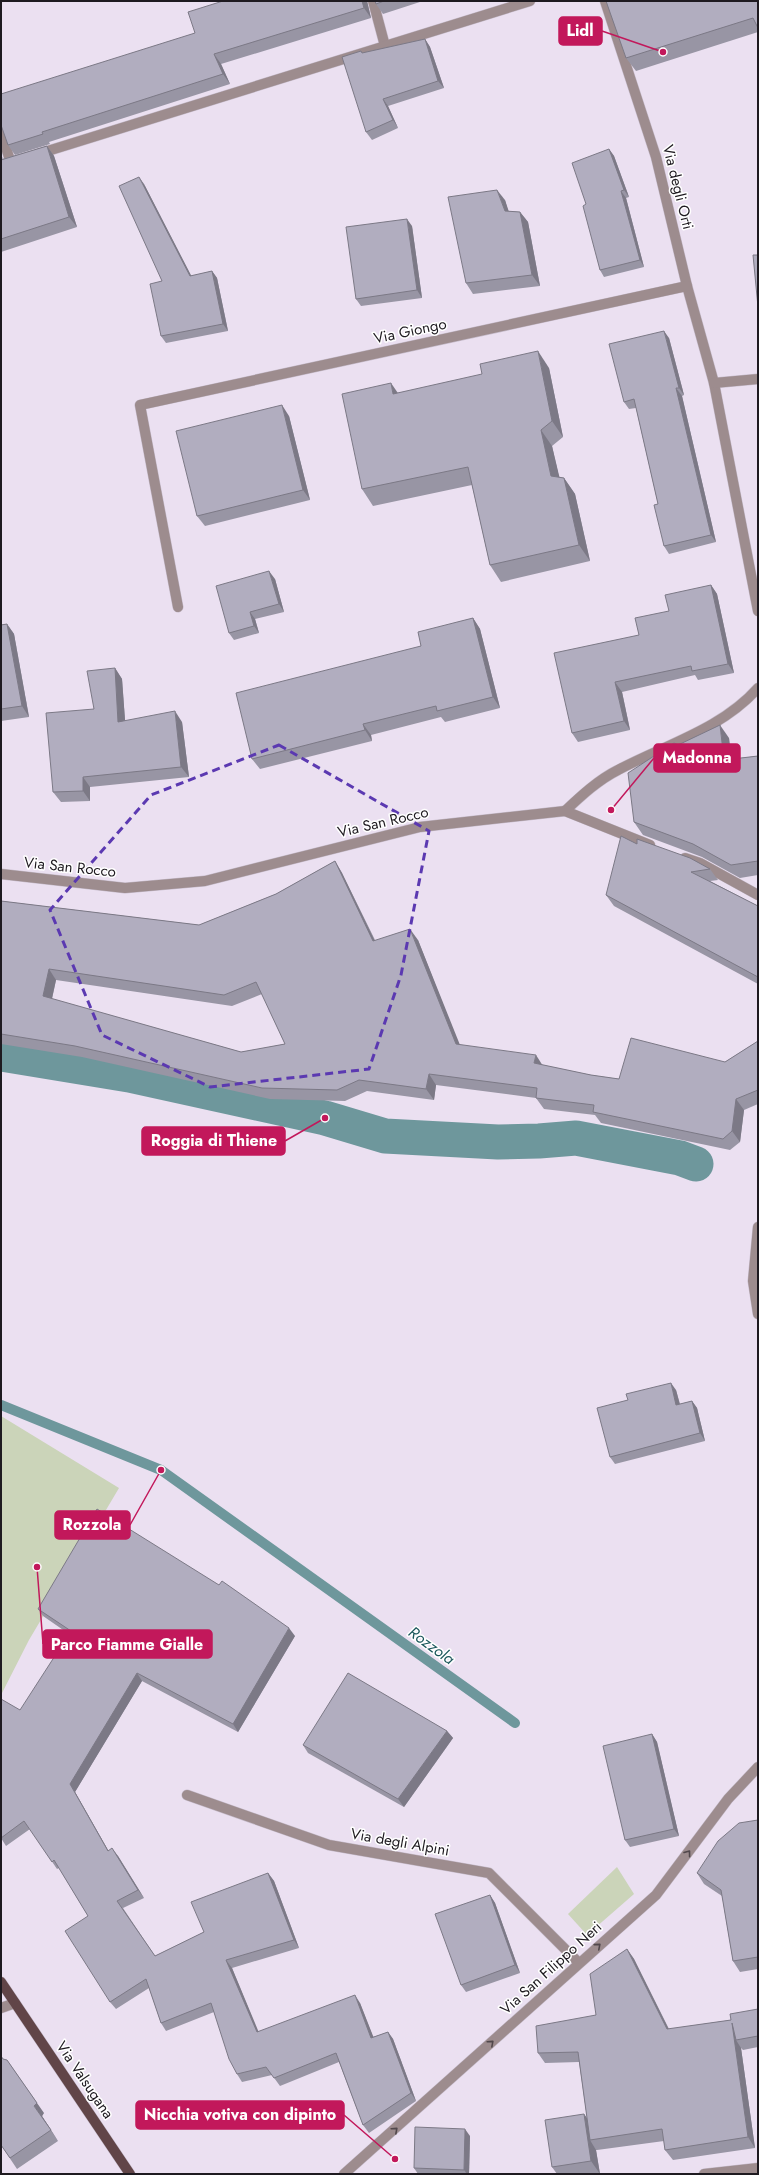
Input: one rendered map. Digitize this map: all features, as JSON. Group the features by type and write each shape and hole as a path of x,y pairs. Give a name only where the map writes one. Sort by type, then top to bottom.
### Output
{"main road":[{"name":"Via Valsugana","path":"1,1982 130,2174"}],"street":[{"path":"373,1 385,46"},
{"path":"1,133 14,162 530,1"},
{"name":"Via degli Orti","path":"605,1 656,157 687,286 714,383 758,611"},
{"name":"Via Giongo","path":"178,607 140,405 687,286"},
{"path":"714,383 758,379"},
{"path":"565,811 582,794 616,770 724,718 746,702 758,688"},
{"name":"Via San Rocco","path":"1,874 125,888 205,882 420,827 565,811 606,829 657,847"},
{"path":"678,855 700,863 758,895"},
{"path":"758,1228 752,1281 758,1314"},
{"name":"Via San Filippo Neri","path":"344,2174 656,1895 728,1799 758,1767"},
{"name":"Via degli Alpini","path":"187,1795 329,1845 489,1873 579,1963"},
{"path":"1,2008 15,2003"},
{"path":"704,2174 758,2168"}],"highlighted area":[{"path":"279,745 429,831 401,975 369,1069 210,1087 102,1035 50,910 151,795"}],"green space":[{"path":"1,1416 119,1488 29,1640 1,1695"},
{"path":"617,1867 634,1894 587,1935 568,1914"}],"building":[{"path":"223,1 362,1 364,8 214,54 223,74 42,132 43,134 8,145 1,125 1,94 195,33 188,12"},
{"path":"375,1 384,1 376,4"},
{"path":"606,1 758,1 758,28 753,18 626,58"},
{"path":"425,39 438,81 383,99 393,120 366,132 342,57 361,51 362,53"},
{"path":"47,146 69,217 1,239 1,160"},
{"path":"609,149 624,190 621,191 640,260 600,270 583,206 586,204 572,163"},
{"path":"139,177 190,276 212,271 223,324 161,336 150,284 162,281 119,186"},
{"path":"497,190 505,211 520,212 532,275 466,283 448,197"},
{"path":"407,219 417,290 356,299 346,227"},
{"path":"753,255 758,255 758,307"},
{"path":"664,331 679,388 676,388 711,535 664,546 654,505 658,504 634,399 624,402 609,344"},
{"path":"538,351 552,421 541,430 551,476 564,478 579,545 490,565 468,467 362,489 342,394 391,383 393,394 482,374 480,364"},
{"path":"282,405 303,490 197,516 176,431"},
{"path":"269,571 279,604 250,612 254,626 229,633 216,586"},
{"path":"711,585 728,664 692,671 691,666 615,682 624,721 572,733 554,653 639,635 635,618 669,611 665,595"},
{"path":"473,618 493,697 437,711 436,706 363,724 365,730 252,759 236,693 421,646 418,632"},
{"path":"7,624 22,706 1,709 1,625"},
{"path":"115,668 118,722 175,711 181,767 83,777 83,791 53,792 46,713 94,709 87,671"},
{"path":"720,725 724,760 758,756 758,861 731,865 693,844 634,822 628,773 674,743 678,745"},
{"path":"621,836 637,844 637,839 690,858 710,869 691,872 758,906 758,977 606,895"},
{"path":"335,861 373,941 410,929 456,1044 536,1055 534,1063 591,1075 619,1079 631,1038 725,1062 758,1041 758,1090 736,1099 732,1131 723,1139 593,1112 594,1105 536,1098 537,1088 429,1074 426,1089 359,1080 337,1090 262,1088 75,1046 1,1034 1,901 199,925 276,894","holes":["49,969 224,995 256,982 285,1044 241,1052 43,996"]},
{"path":"671,1383 676,1405 692,1401 700,1433 610,1457 597,1408 628,1400 626,1394"},
{"path":"97,1509 219,1585 222,1581 289,1628 233,1724 137,1673 70,1784 108,1851 112,1848 138,1890 117,1901 155,1956 204,1932 191,1902 268,1873 294,1940 226,1960 257,2032 355,1995 371,2038 388,2032 411,2093 363,2125 336,2053 274,2078 266,2067 237,2074 229,2059 211,2003 161,2023 146,1979 110,2002 65,1931 88,1916 54,1860 52,1862 24,1821 1,1838 1,1699 20,1710 71,1631 38,1609"},
{"path":"348,1673 447,1731 398,1799 303,1745"},
{"path":"652,1734 674,1829 625,1840 603,1746"},
{"path":"758,1820 758,1957 733,1961 721,1890 697,1873 718,1841 739,1823"},
{"path":"490,1895 515,1965 461,1985 435,1914"},
{"path":"627,1949 667,2029 731,2020 730,2014 758,2009 758,2036 736,2040 732,2023 748,2137 665,2150 662,2129 590,2140 578,2052 538,2053 536,2026 596,2015 590,1974"},
{"path":"1,2056 3,2059 7,2060 37,2103 34,2106 51,2130 10,2158 1,2145"},
{"path":"584,2114 591,2161 552,2167 545,2120"},
{"path":"415,2127 465,2129 464,2170 414,2168"}],"waterway":[{"path":"1,1054 129,1075 325,1118 385,1136 498,1142 576,1138 680,1158 696,1164"},
{"name":"Rozzola","path":"1,1405 161,1470 515,1723"}],"place":[{"name":"Lidl","path":"663,52"},
{"name":"Madonna","path":"611,810"},
{"name":"Roggia di Thiene","path":"325,1118"},
{"name":"Rozzola","path":"161,1470"},
{"name":"Parco Fiamme Gialle","path":"37,1567"},
{"name":"Nicchia votiva con dipinto","path":"395,2159"}]}
